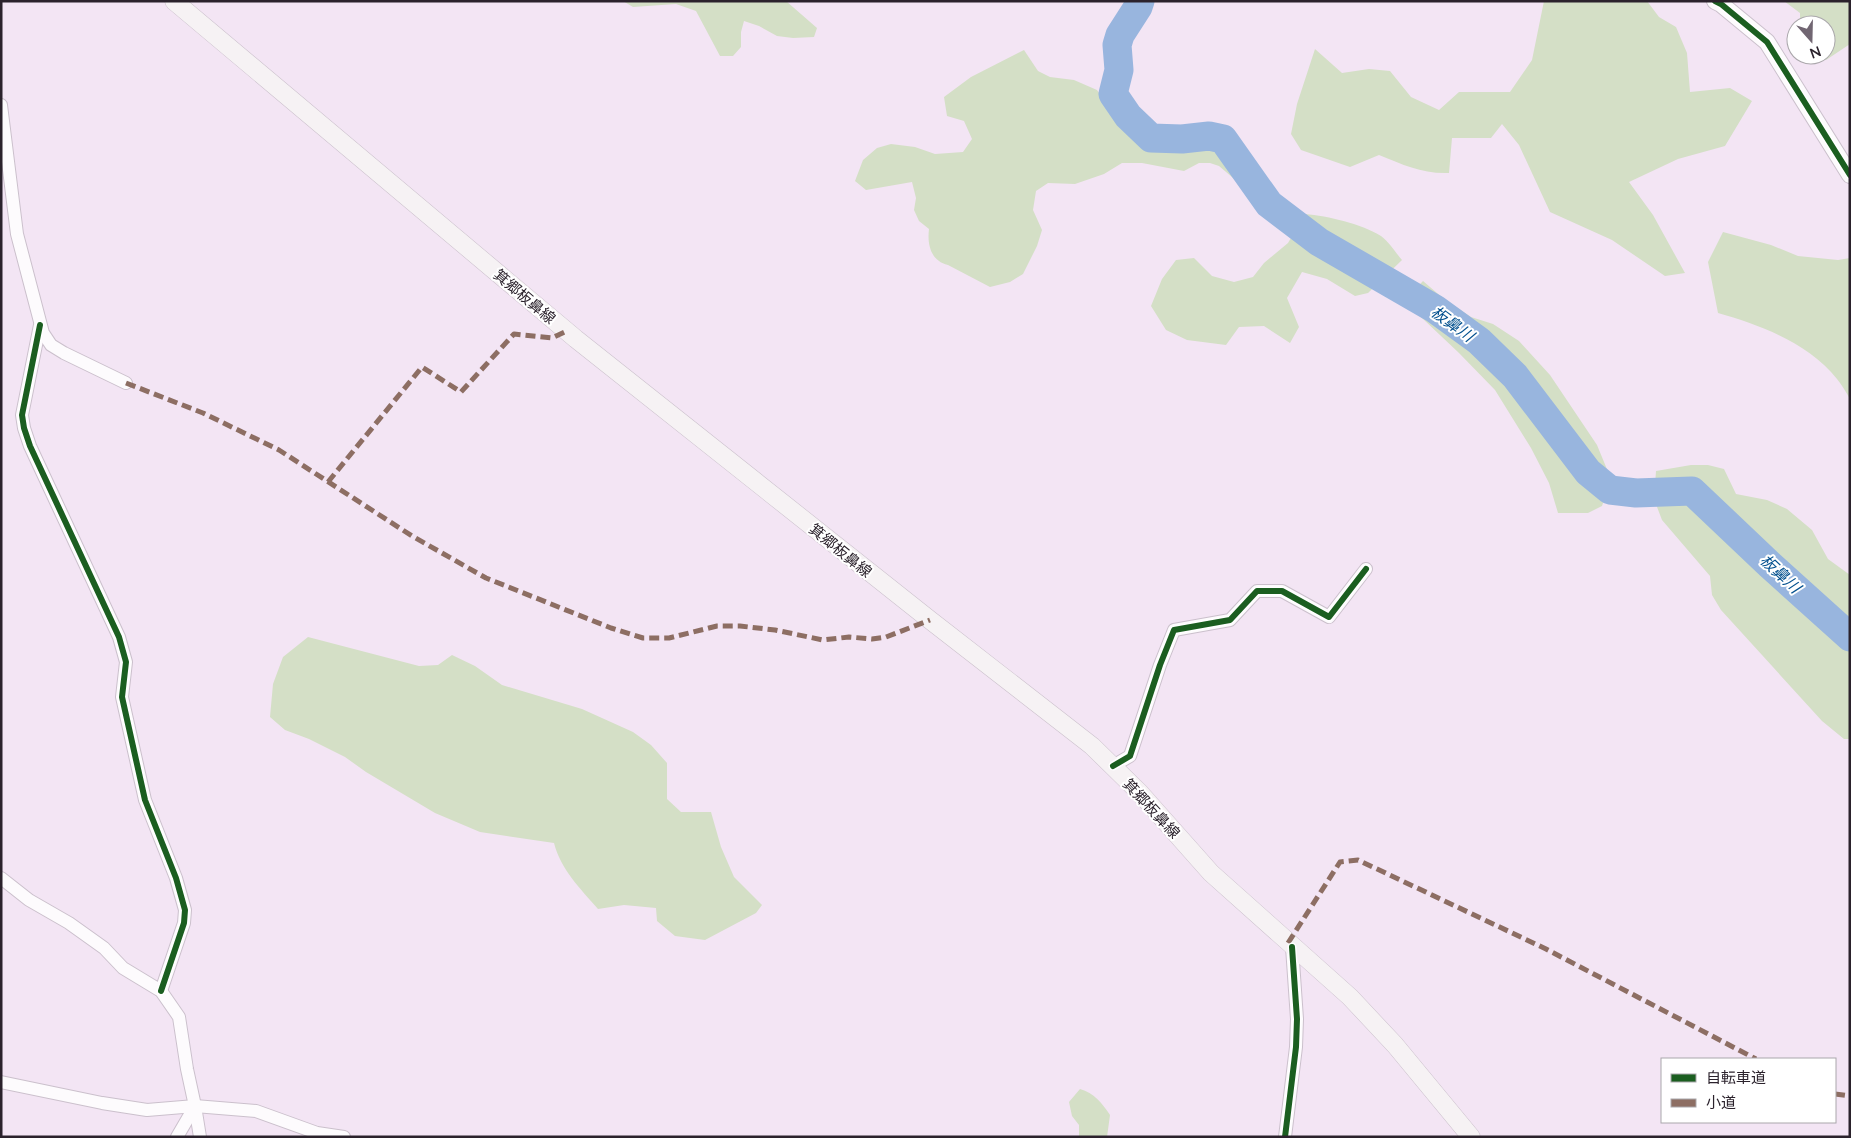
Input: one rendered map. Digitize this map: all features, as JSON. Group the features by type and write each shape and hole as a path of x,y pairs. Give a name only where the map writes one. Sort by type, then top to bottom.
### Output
{"main road":[{"name":"箕郷板鼻線","path":"174,1 576,339 1092,746 1140,793 1211,873 1350,997 1471,1137"}],"street":[{"path":"1720,2 1767,42 1850,175"},
{"path":"1,105 17,234 43,333 51,345 64,354 126,383"},
{"path":"40,325 22,415 24,428 30,446 119,637 126,662 122,696 145,800 176,878 185,910 184,924 162,991"},
{"path":"1113,766 1130,756 1160,665 1174,630 1230,620 1257,590 1282,590 1329,617 1366,569"},
{"path":"1,878 29,900 69,923 104,948 123,968 162,991 179,1016 200,1137"},
{"path":"1285,1137 1296,1047 1297,1019 1292,947"},
{"path":"1,1082 147,1110 195,1106 256,1111 317,1133 344,1137"},
{"path":"177,1137 195,1106"}],"green space":[{"path":"623,1 786,1 817,28 814,37 793,38 777,36 759,26 744,21 741,32 741,47 733,56 720,56 696,11 676,4 633,7"},
{"path":"1544,1 1647,1 1659,17 1676,27 1687,53 1690,92 1730,88 1752,101 1725,146 1678,159 1629,182 1653,215 1685,273 1665,276 1612,240 1550,212 1519,145 1502,124 1491,138 1452,138 1449,173 1422,170 1379,155 1350,167 1301,150 1291,134 1297,104 1315,49 1342,73 1369,69 1390,71 1411,97 1439,110 1459,92 1510,92 1532,60"},
{"path":"1784,1 1850,1 1850,44 1836,53 1836,15 1800,15 1800,13"},
{"path":"1024,50 1038,71 1050,77 1074,80 1097,90 1127,132 1141,146 1214,147 1234,157 1266,187 1283,209 1273,217 1264,210 1246,189 1219,166 1210,163 1199,163 1184,171 1142,163 1122,163 1104,174 1075,184 1048,183 1036,191 1033,210 1042,230 1037,246 1023,274 1010,282 990,287 942,263 931,252 929,229 919,221 914,210 916,198 912,182 866,190 855,181 863,160 877,148 891,144 915,147 935,154 963,152 972,139 964,121 947,116 944,97 971,77"},
{"path":"1305,214 1344,221 1373,232 1384,238 1402,260 1368,293 1355,296 1327,279 1302,272 1287,298 1299,327 1290,343 1264,326 1239,327 1226,345 1187,340 1166,330 1151,306 1162,279 1176,260 1194,258 1212,276 1234,282 1253,277 1264,263 1288,243"},
{"path":"1723,232 1771,245 1798,256 1838,260 1850,258 1850,399 1839,381 1826,366 1798,345 1750,323 1718,313 1708,262"},
{"path":"1423,281 1444,299 1471,317 1493,324 1519,341 1550,375 1597,445 1611,479 1602,506 1588,513 1558,513 1549,483 1531,448 1495,390 1404,301"},
{"path":"1691,465 1708,465 1724,469 1736,494 1767,500 1787,509 1812,530 1828,559 1850,575 1850,739 1844,739 1822,721 1721,610 1712,595 1710,576 1662,520 1654,499 1656,471"},
{"path":"308,637 419,666 438,665 452,655 475,666 502,685 582,709 633,732 651,745 667,763 667,799 681,812 711,812 721,847 734,877 762,905 756,913 705,940 675,936 657,921 656,908 624,905 598,909 566,870 554,843 480,832 435,813 366,772 345,757 309,739 285,730 270,717 273,684 283,657"},
{"path":"1080,1089 1097,1099 1110,1115 1107,1137 1079,1137 1079,1125 1072,1116 1069,1102"}],"waterway":[{"name":"板鼻川","path":"1140,1 1120,35 1117,45 1119,70 1113,94 1128,116 1151,138 1182,139 1209,136 1223,139 1269,204 1319,242 1435,309 1479,341 1515,376 1588,472 1610,490 1636,493 1692,491 1850,637"}],"marked path":[{"path":"328,482 422,367 461,392 514,334 552,338 567,331"},
{"path":"126,383 203,413 279,450 412,536 486,578 611,628 643,638 669,638 717,626 740,626 775,630 823,640 849,637 872,639 886,637 930,620"},
{"path":"1288,943 1340,862 1358,860 1546,949 1754,1058"},
{"path":"1836,1094 1850,1096"}],"cycle path":[{"path":"1715,1 1767,42 1850,175"},
{"path":"40,325 22,415 24,428 30,446 119,637 126,662 122,697 145,800 176,878 185,910 184,923 161,991"},
{"path":"1113,766 1130,756 1160,665 1174,630 1230,620 1257,591 1282,591 1329,617 1366,569"},
{"path":"1285,1137 1296,1047 1297,1019 1292,947"}]}
